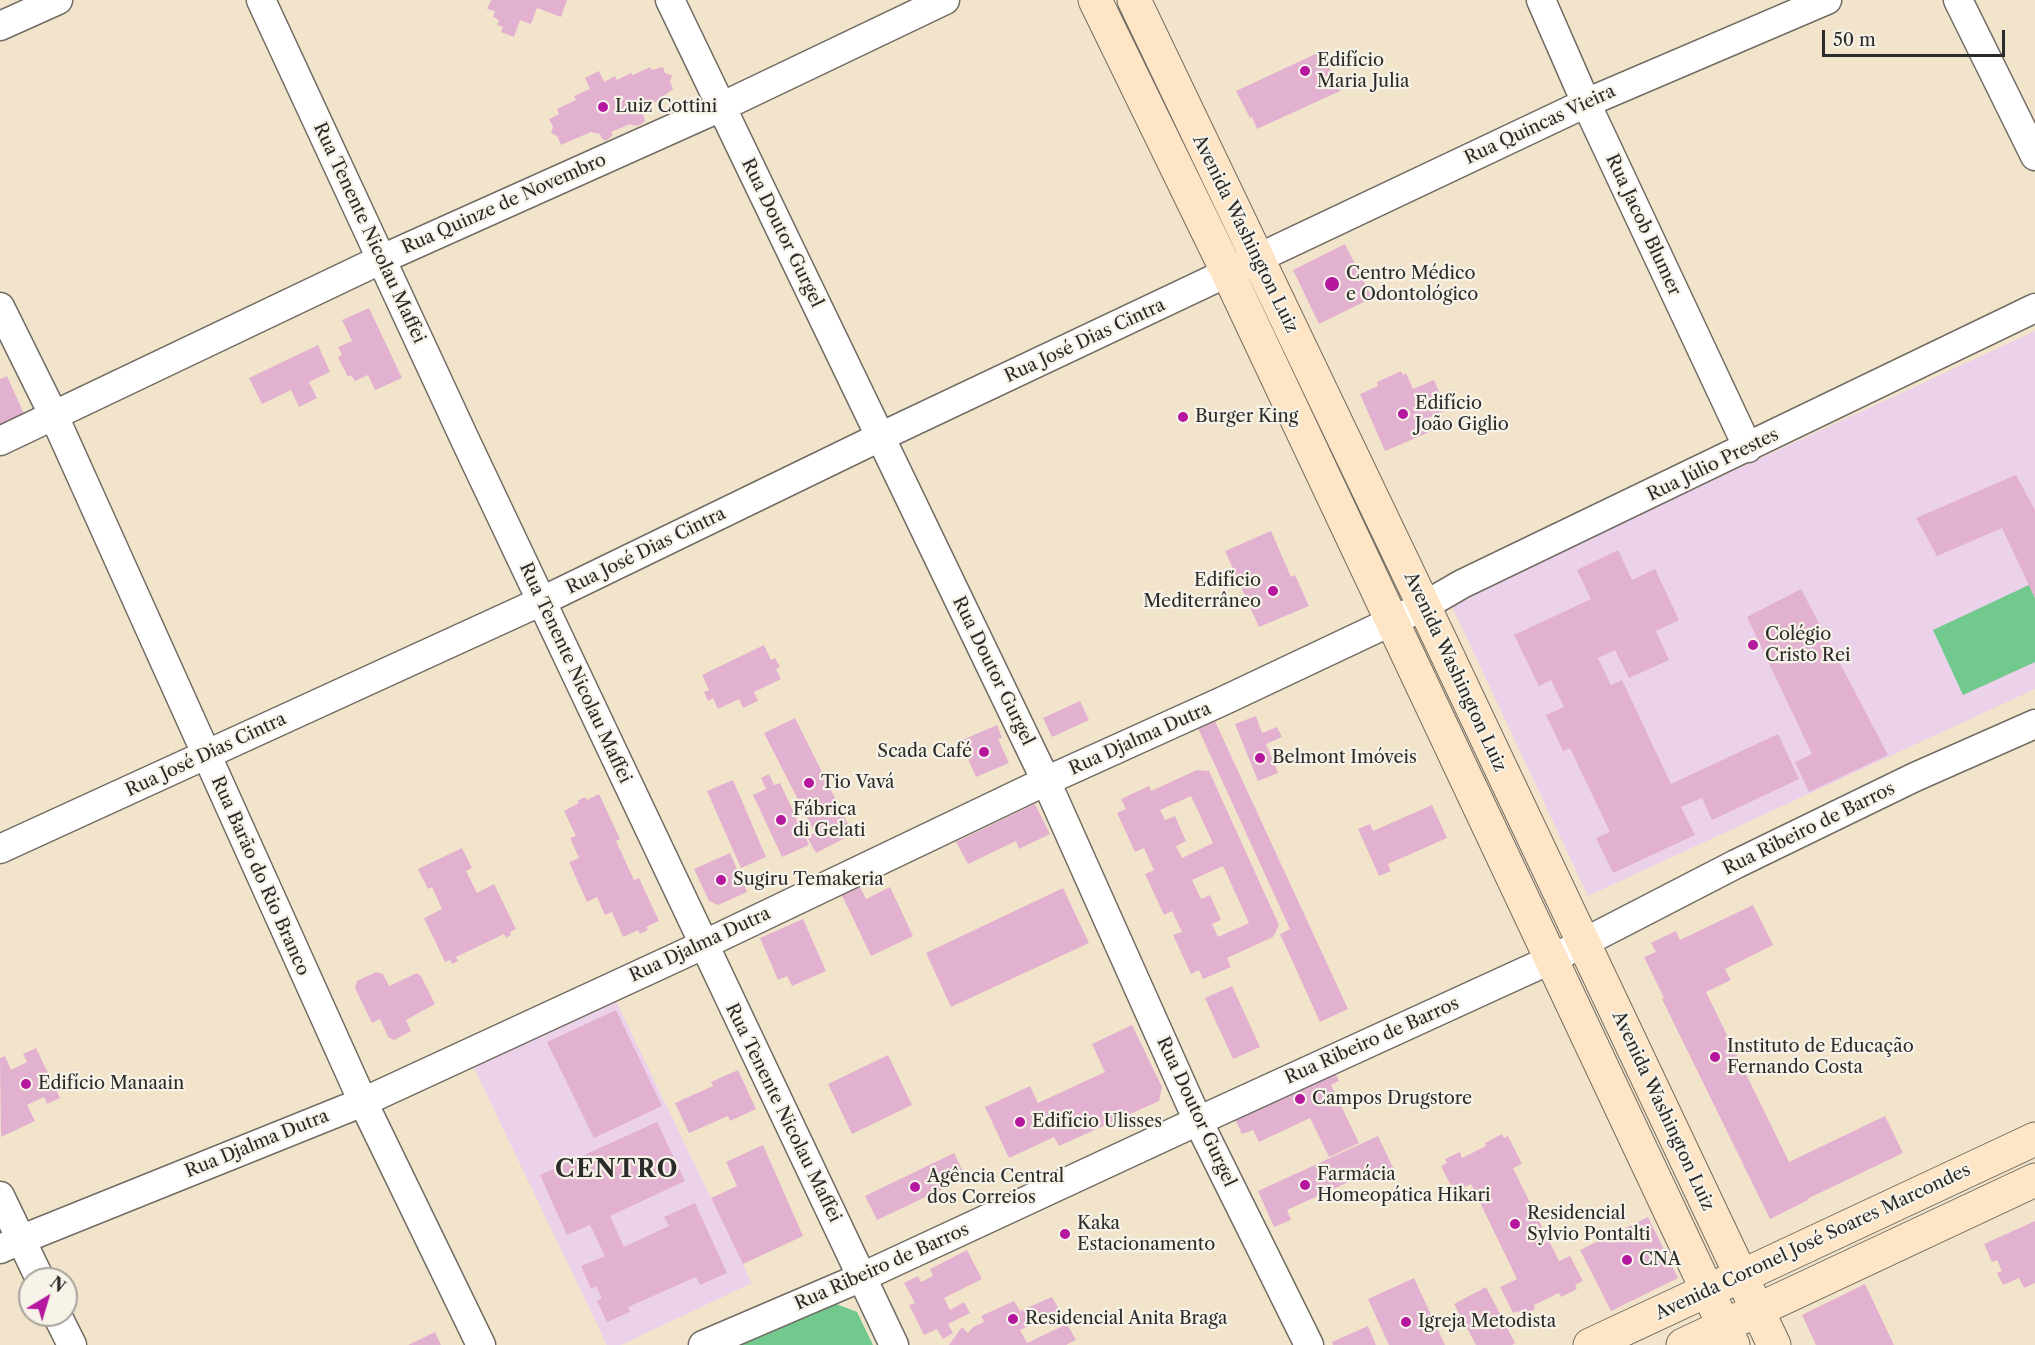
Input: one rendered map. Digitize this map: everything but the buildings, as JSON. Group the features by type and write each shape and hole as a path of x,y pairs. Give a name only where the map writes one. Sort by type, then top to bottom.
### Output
{"main road":[{"name":"Avenida Washington Luiz","path":"1095,0 1242,266 1424,606 1774,1345"},
{"name":"Avenida Washington Luiz","path":"1134,0 1242,266 1391,621 1729,1335"},
{"name":"Avenida Coronel José Soares Marcondes","path":"1590,1345 2035,1139"},
{"path":"1683,1345 1729,1335 1758,1311 2035,1180"}],"street":[{"path":"0,26 58,0"},
{"name":"Rua Tenente Nicolau Maffei","path":"261,0 703,945 894,1345"},
{"name":"Rua Doutor Gurgel","path":"670,0 1046,781 1198,1120 1309,1345"},
{"name":"Rua Quinze de Novembro","path":"0,441 382,259 721,107 945,0"},
{"name":"Rua Jacob Blumer","path":"1541,0 1586,102 1748,448"},
{"name":"Rua Quincas Vieira","path":"1242,266 1586,102 1827,0"},
{"path":"1958,0 2035,156"},
{"name":"Rua José Dias Cintra","path":"0,849 542,601 880,437 1242,266"},
{"name":"Rua Barão do Rio Branco","path":"0,307 54,416 363,1102 481,1345"},
{"name":"Rua Júlio Prestes","path":"1391,621 1424,606 1462,584 2035,308"},
{"name":"Rua Djalma Dutra","path":"10,1244 363,1102 703,945 1046,781 1225,700 1391,621"},
{"name":"Rua Ribeiro de Barros","path":"703,1345 862,1278 1198,1120 1552,959 1736,864 1915,777 2035,724"},
{"path":"0,1196 10,1244 29,1267"},
{"path":"63,1327 72,1345"}],"shaded area":[{"name":"Colégio Cristo Rei","path":"2035,331 2035,689 1588,896 1450,602"},
{"path":"612,993 752,1283 621,1345 607,1345 470,1060"}],"green space":[{"path":"2029,585 2035,598 2035,662 1963,695 1933,630"},
{"path":"826,1300 857,1312 873,1345 731,1345"}],"place":[{"name":"Edifício Maria Julia","path":"1305,71"},
{"name":"Luiz Cottini","path":"603,107"},
{"name":"Centro Médico e Odontológico","path":"1332,284"},
{"name":"Edifício João Giglio","path":"1403,414"},
{"name":"Burger King","path":"1183,417"},
{"name":"Edifício Mediterrâneo","path":"1273,591"},
{"name":"Colégio Cristo Rei","path":"1753,645"},
{"name":"Scada Café","path":"984,752"},
{"name":"Belmont Imóveis","path":"1260,758"},
{"name":"Tio Vavá","path":"809,783"},
{"name":"Fábrica di Gelati","path":"781,820"},
{"name":"Sugiru Temakeria","path":"721,880"},
{"name":"Instituto de Educação Fernando Costa","path":"1715,1057"},
{"name":"Edifício Manaain","path":"26,1084"},
{"name":"Campos Drugstore","path":"1300,1099"},
{"name":"Edifício Ulisses","path":"1020,1122"},
{"name":"Farmácia Homeopática Hikari","path":"1305,1185"},
{"name":"Agência Central dos Correios","path":"915,1187"},
{"name":"Residencial Sylvio Pontalti","path":"1515,1224"},
{"name":"Kaka Estacionamento","path":"1065,1234"},
{"name":"CNA","path":"1627,1260"},
{"name":"Residencial Anita Braga","path":"1013,1319"},
{"name":"Igreja Metodista","path":"1406,1322"}],"district":[{"name":"CENTRO","path":"617,1170"}]}
